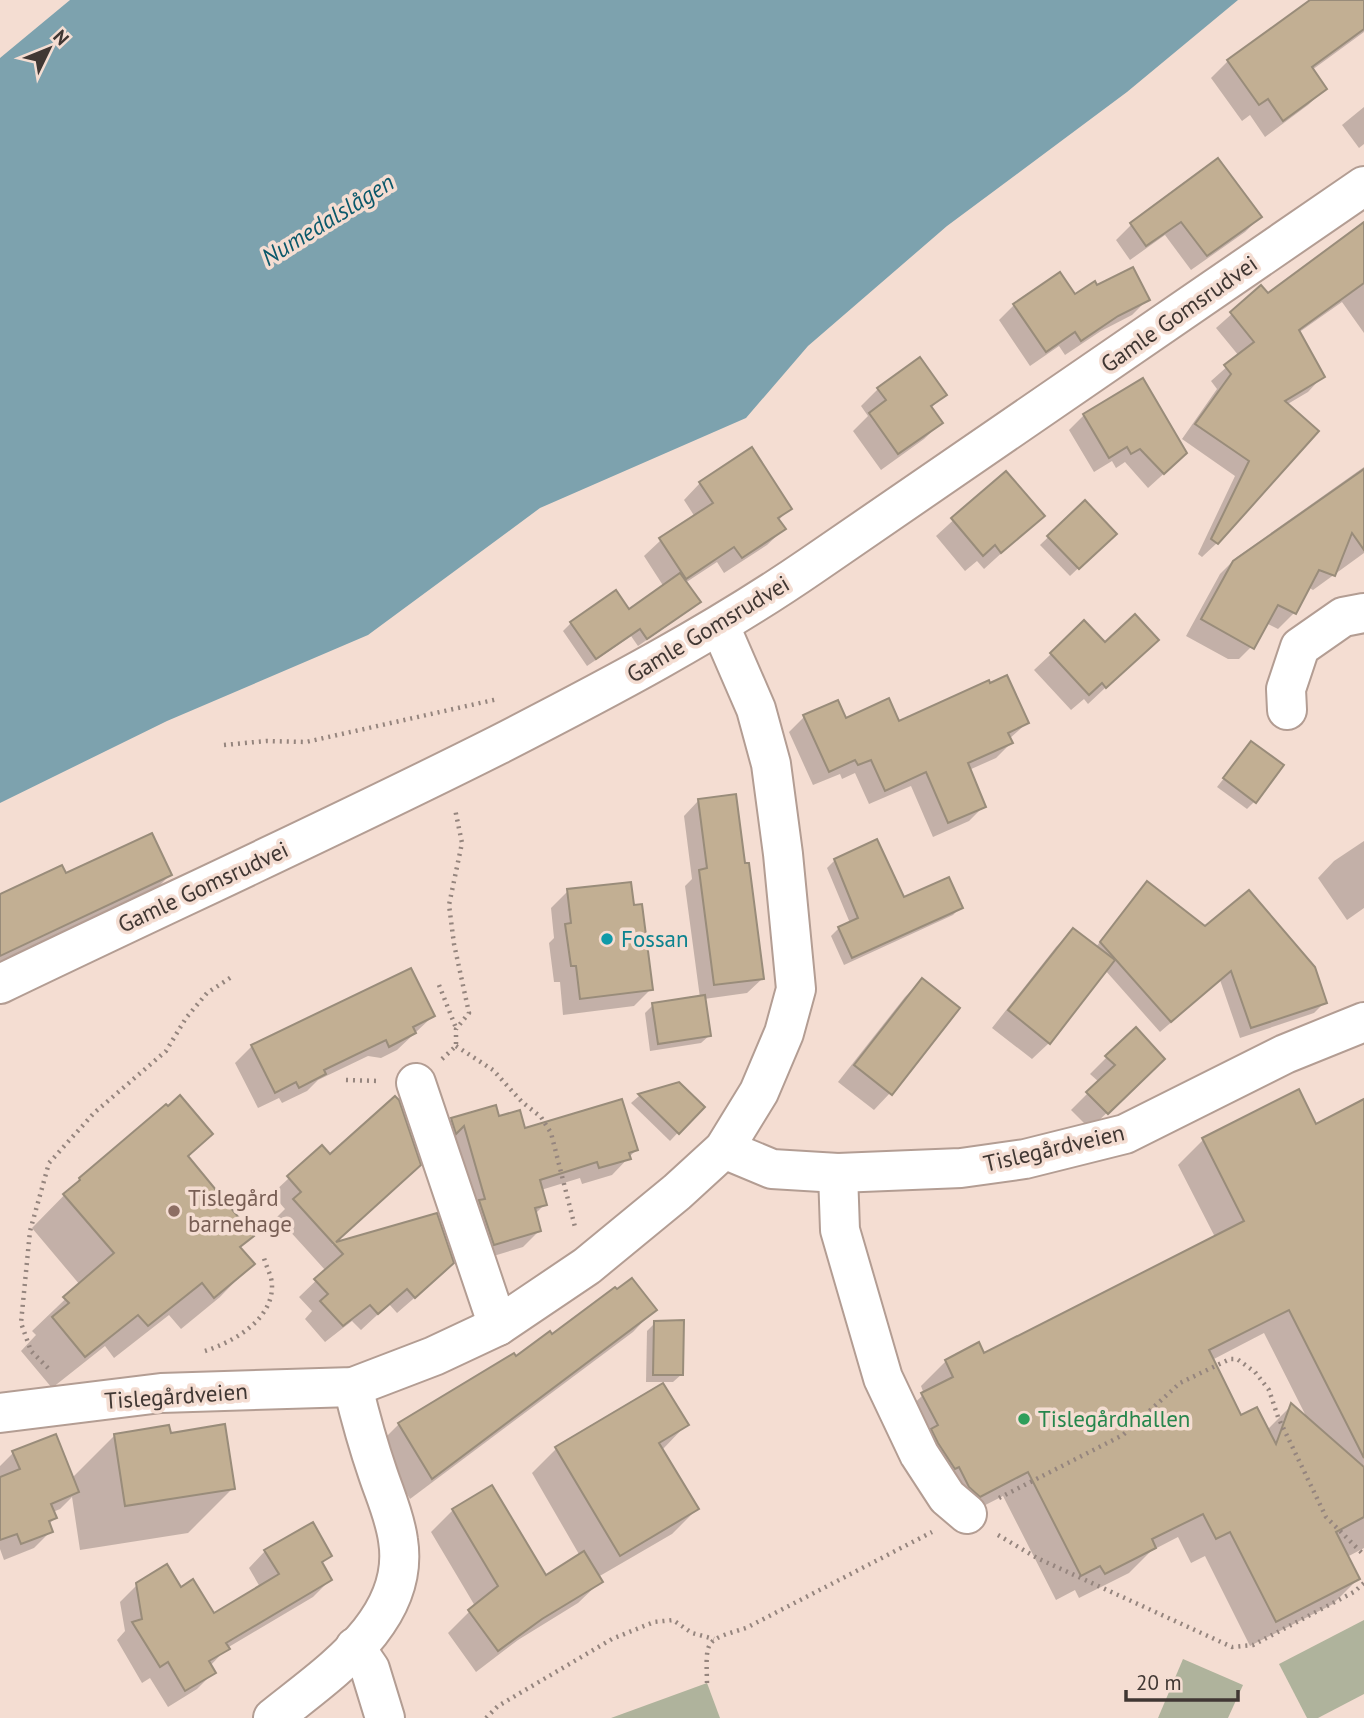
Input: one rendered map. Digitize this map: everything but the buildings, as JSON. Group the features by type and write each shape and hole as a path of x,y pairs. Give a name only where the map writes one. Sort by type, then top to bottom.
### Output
{"street":[{"name":"Gamle Gomsrudvei","path":"0,984 447,770 562,712 720,626 834,551 1364,186"},
{"path":"1287,710 1286,689 1300,647 1343,617 1364,613"},
{"name":"Tislegårdveien","path":"0,1413 161,1393 352,1387 434,1356 498,1326 593,1261 677,1192 724,1149 759,1091 784,1033 796,989 771,764 756,709 720,626"},
{"name":"Tislegårdveien","path":"724,1149 772,1169 838,1173 893,1173 974,1167 1025,1159 1125,1134 1273,1060 1364,1022"},
{"path":"416,1083 498,1326"},
{"path":"838,1173 840,1230 883,1378 919,1454 947,1497 967,1514"},
{"path":"273,1718 330,1672 378,1621 390,1602 398,1576 399,1541 352,1387"},
{"path":"355,1647 370,1669 385,1718"}],"path":[{"path":"224,745 266,741 306,742 508,698"},
{"path":"447,770 462,843 449,905 454,944 469,1013"},
{"path":"58,1371 47,1367 31,1351 21,1323 30,1231 49,1163 94,1114 166,1051 186,1018 207,993 233,976"},
{"path":"439,985 456,1029"},
{"path":"456,1046 493,1070 522,1102 541,1117 551,1133 579,1242 593,1261"},
{"path":"204,1352 228,1344 250,1328 266,1307 272,1285 264,1258"},
{"path":"707,1683 706,1649 714,1639 747,1628 1122,1435 1180,1383 1230,1359 1237,1359 1255,1371 1269,1391 1278,1417 1326,1517 1364,1555"},
{"path":"967,1514 1037,1558 1233,1647 1253,1645 1354,1592 1364,1583"},
{"path":"486,1718 498,1706 612,1639 654,1622 673,1620 692,1633 714,1639"}],"green space":[{"path":"1364,1620 1364,1694 1318,1718 1307,1718 1279,1664"},
{"path":"1183,1659 1243,1685 1228,1718 1158,1718"},
{"path":"707,1683 720,1718 611,1718"}],"water":[{"name":"Numedalslågen","path":"70,0 1238,0 1127,92 947,226 808,346 746,418 540,508 368,635 167,721 0,803 0,58"}],"place":[{"name":"Fossan","path":"607,939"},
{"name":"Tislegård barnehage","path":"174,1211"},
{"name":"Tislegårdhallen","path":"1024,1419"}]}
